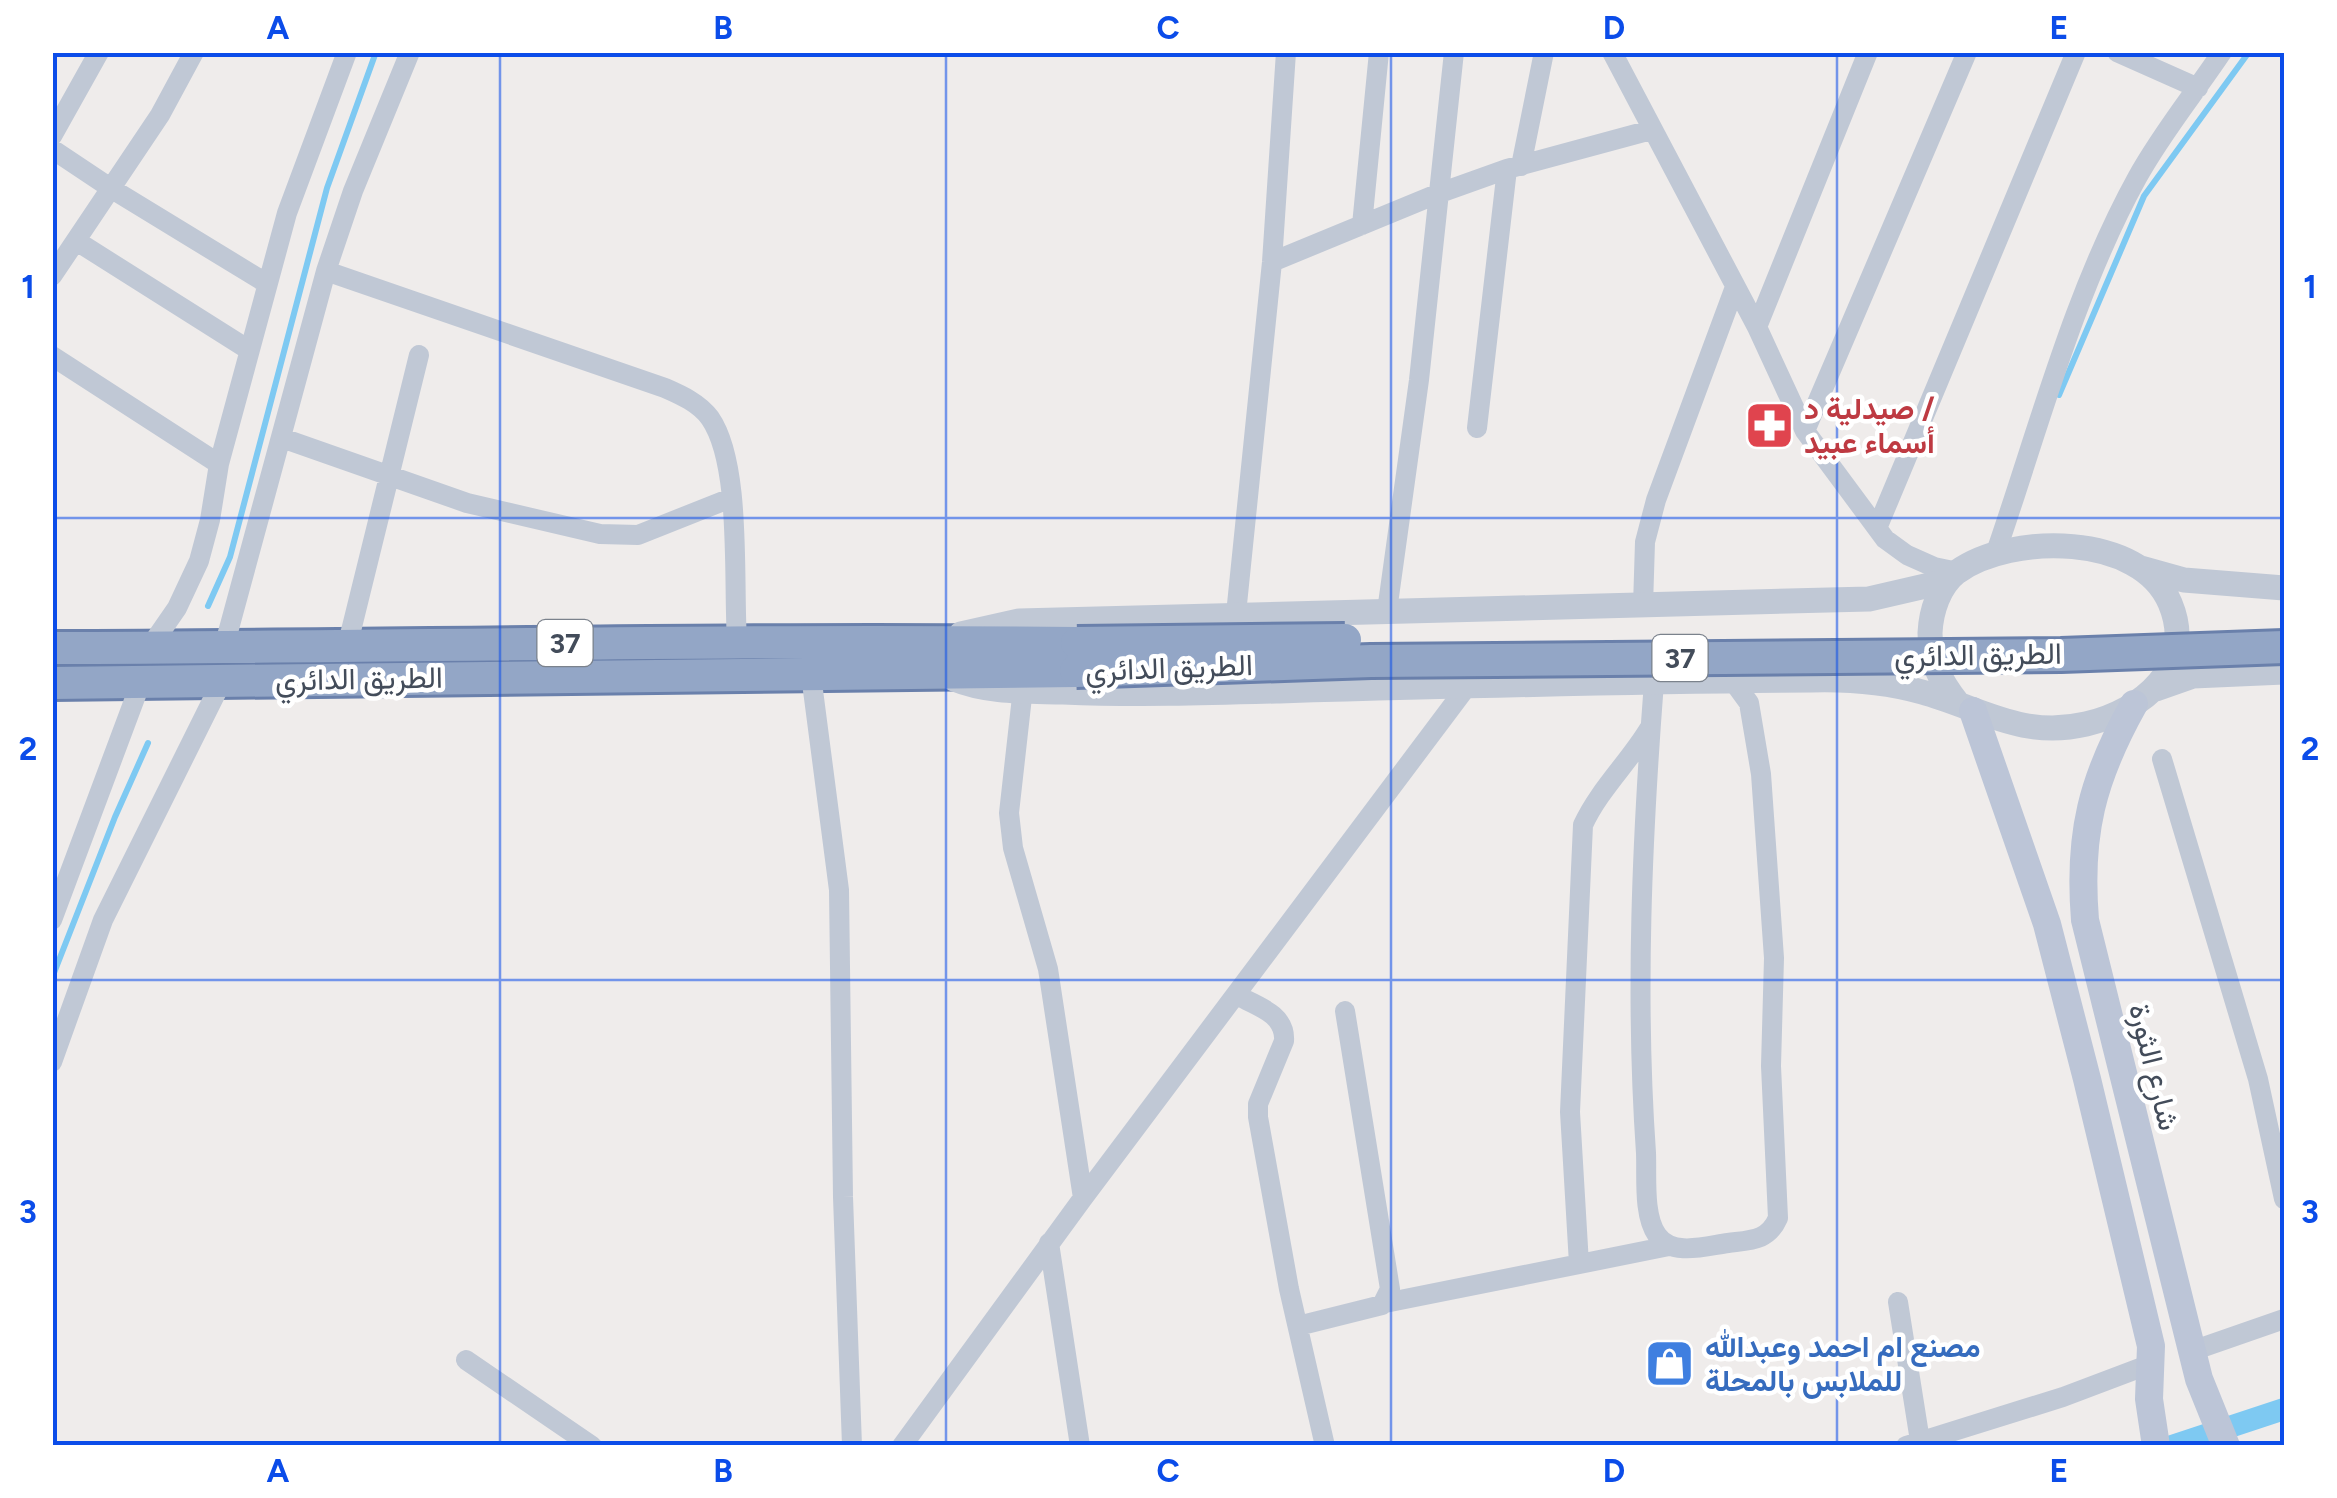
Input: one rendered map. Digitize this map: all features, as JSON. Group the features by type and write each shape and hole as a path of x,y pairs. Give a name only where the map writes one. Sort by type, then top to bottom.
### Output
{"highway":[{"name":"الطريق الدائري","path":"52,648 737,640 939,658 1077,657 2284,625"},
{"name":"الطريق الدائري","path":"52,683 811,674 939,658 1024,682 1077,657 1371,661 2062,655 2284,647"}],"main road":[{"name":"شارع الثورة","path":"2145,697 2108,750 2084,839 2084,920 2196,1365 2226,1446"},
{"path":"1965,706 2047,924 2152,1363 2150,1399 2156,1446"}],"street":[{"path":"52,136 98,52"},
{"path":"52,276 112,189 194,52"},
{"path":"150,647 176,608 199,561 218,464 266,283 287,213 347,52"},
{"path":"224,647 326,271 359,175 410,52"},
{"path":"1236,614 1272,262 1286,52"},
{"path":"1362,225 1379,52"},
{"path":"1387,611 1418,380 1454,52"},
{"path":"1476,428 1514,168 1544,52"},
{"path":"1612,52 1758,327 1805,432 1885,539 1907,555 1953,576"},
{"path":"1758,327 1868,52"},
{"path":"1805,432 1967,52"},
{"path":"1878,526 2076,52"},
{"path":"2117,52 2198,88"},
{"path":"1995,555 2081,303 2108,236 2138,176 2222,52"},
{"path":"1272,262 1437,194 1651,130"},
{"path":"52,149 266,283"},
{"path":"78,242 249,350"},
{"path":"326,271 690,400 708,416 723,444 732,498 737,640"},
{"path":"1643,606 1645,542 1656,500 1735,287"},
{"path":"347,647 419,355"},
{"path":"52,356 218,464"},
{"path":"282,438 467,503 600,534 638,535 732,498"},
{"path":"939,658 1019,622 1869,599 1953,576 1995,555 2069,546 2118,557 2140,568 2184,580 2284,588"},
{"path":"2140,568 2158,583 2170,602 2176,625 2176,648 2169,670 2145,697"},
{"path":"1953,576 1937,600 1930,643 1939,675 1965,706"},
{"path":"1083,1198 1048,968 1012,848 1010,778 1024,682 1144,695 1843,679 1918,690 2006,723 2059,728 2110,716 2193,676 2284,672"},
{"path":"811,674 839,890 843,1197 852,1446"},
{"path":"52,1062 103,920 222,681"},
{"path":"1298,1326 1386,1303 1580,1264 1670,1246 1685,1249 1759,1239 1772,1231 1778,1218 1771,1066 1774,958 1761,774 1750,702 1733,681"},
{"path":"52,920 141,682"},
{"path":"1654,682 1642,840 1644,1130 1650,1220 1658,1236 1670,1246"},
{"path":"902,1446 1049,1243 1468,685"},
{"path":"1580,1264 1570,1112 1583,825 1593,803 1632,757 1650,727"},
{"path":"2162,759 2258,1079 2284,1199"},
{"path":"1236,995 1278,1018 1285,1032 1258,1104 1258,1117 1325,1446"},
{"path":"1345,1011 1390,1289 1386,1303"},
{"path":"1049,1243 1080,1446"},
{"path":"1898,1302 1913,1443 2063,1397 2152,1363"},
{"path":"2196,1365 2284,1319"},
{"path":"466,1360 592,1446"}],"waterway":[{"path":"208,606 230,557 327,188 376,52"},
{"path":"2059,395 2144,196 2249,52"},
{"path":"52,978 148,743"},
{"path":"2172,1446 2284,1409"}],"place":[{"name":"صيدلية د / أسماء عبيد","path":"1769,426"},
{"name":"مصنع ام احمد وعبدالله للملابس بالمحلة","path":"1670,1364"}]}
